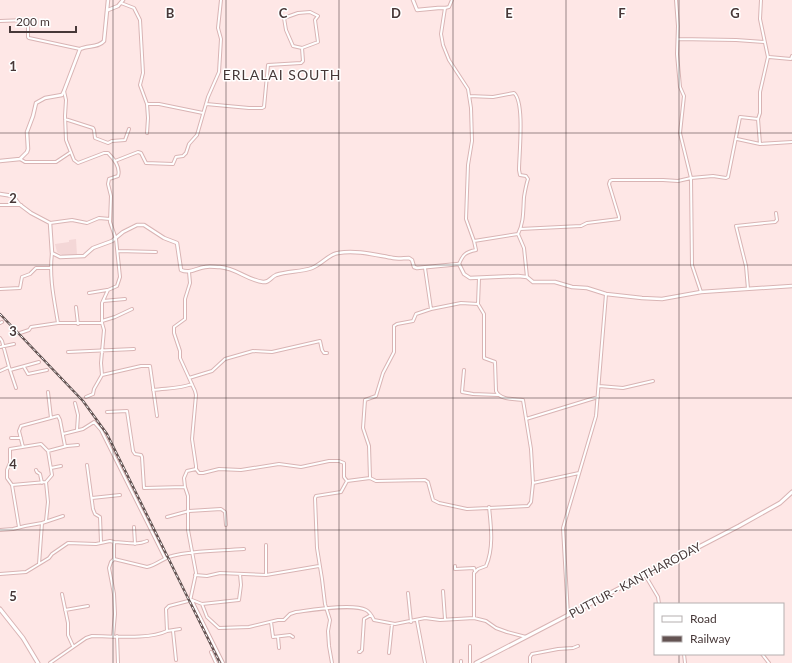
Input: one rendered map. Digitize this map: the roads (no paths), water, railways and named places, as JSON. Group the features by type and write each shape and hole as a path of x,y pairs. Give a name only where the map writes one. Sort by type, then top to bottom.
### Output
{"main road":[{"name":"PUTTUR - KANTHARODAY","path":"476,663 780,503 792,492"},
{"path":"0,610 23,638 38,663"}],"street":[{"path":"0,22 26,20 28,23 29,38 80,49 83,47 102,44 104,41 108,0"},
{"path":"115,161 138,152 141,153 146,163 173,164 176,157 183,156 186,153 189,144 197,135 206,104 221,65 221,39 218,28 221,0"},
{"path":"413,0 417,10 449,7 452,0"},
{"path":"676,0 678,39 677,54 680,87 684,96 680,133 691,178 692,265 701,292"},
{"path":"760,144 758,119 760,113 760,92 768,57 760,19 761,0"},
{"path":"108,10 118,6 122,1 134,8 140,20 143,73 140,86 145,95 147,104 147,133"},
{"path":"445,8 441,34 443,45 449,60 468,89 471,108 472,141 468,165 466,219 476,250 468,251 464,254 459,264"},
{"path":"310,12 318,16 315,20 318,42 302,48 293,46 286,30 284,18 298,13 310,12"},
{"path":"678,39 764,42"},
{"path":"206,104 249,108 264,107 268,65 300,64 303,61 302,48"},
{"path":"0,161 20,159 25,155 28,149 26,132 33,116 36,103 45,98 62,95 80,49"},
{"path":"768,57 791,59 792,56"},
{"path":"64,91 66,100 66,140 74,160 78,163 104,153 110,155 115,161 118,166 119,174 108,181 111,196 111,227 116,239 118,251 119,282 117,286 108,290 89,293"},
{"path":"469,96 493,97 514,94 517,96 521,117 519,170 520,175 528,178 524,196 523,218 518,234 524,248 527,277"},
{"path":"147,104 159,104 203,114"},
{"path":"520,229 581,226 587,223 619,219 609,184 612,180 678,181 691,178 728,177 737,139 740,116 758,119"},
{"path":"65,119 93,128 95,138 108,143 112,141 125,140 129,129"},
{"path":"737,139 760,144 792,142"},
{"path":"20,159 25,162 56,162 71,152"},
{"path":"0,194 13,196 31,213 50,223 72,220 87,223 99,218 110,219"},
{"path":"0,205 21,205"},
{"path":"748,289 746,266 736,226 775,222 777,220 776,213"},
{"path":"50,223 53,296 58,323"},
{"path":"52,253 60,257 84,256 92,248 116,239 123,232 137,225 144,225 164,238 177,243 181,270 189,272 206,266 226,267 242,275 263,282 267,282 275,275 313,268 321,264 332,255 338,253 353,252 394,258 409,258 412,260 414,267 459,264"},
{"path":"474,241 518,234"},
{"path":"118,251 156,252"},
{"path":"459,264 466,277 527,277 533,282 555,282 572,287 587,288 606,294 642,298 662,299 701,292 792,286"},
{"path":"425,267 431,309"},
{"path":"0,289 20,288 22,277 30,274 36,268 51,268"},
{"path":"189,272 190,283 185,299 185,319 174,327 174,333 180,351 180,358 196,395 192,440 196,469 199,473 203,474 219,469 241,470 279,464 301,467 329,461 339,461 344,463 344,477 347,481"},
{"path":"479,278 478,304 484,314 484,358 495,362 496,391 499,395"},
{"path":"86,396 93,394 94,389 102,375 101,352 104,330 102,322 103,301 108,290"},
{"path":"568,615 563,528 596,416 606,294"},
{"path":"103,301 125,299"},
{"path":"370,478 369,446 362,428 365,400 376,396 383,373 394,352 394,326 413,321 416,314 431,309 461,303 478,304"},
{"path":"76,307 78,324"},
{"path":"20,333 29,330 32,327 58,323 78,324 102,322 132,308"},
{"path":"0,338 2,339 16,388"},
{"path":"189,378 212,370 225,358 253,350 272,352 320,341 322,350 326,353"},
{"path":"0,347 14,344"},
{"path":"68,352 101,352 134,349"},
{"path":"10,370 39,362"},
{"path":"102,375 141,366 148,366 151,371 156,416"},
{"path":"0,371 9,367"},
{"path":"24,367 28,374 47,370"},
{"path":"347,481 370,478 376,481 425,480 428,482 434,500 439,503 467,508 528,506 531,502 533,483 531,449 523,400 499,395 462,392 464,370"},
{"path":"599,386 623,388 653,381"},
{"path":"153,390 167,387 176,388 192,384"},
{"path":"48,392 51,418"},
{"path":"526,419 598,397"},
{"path":"75,403 78,415 76,430"},
{"path":"107,412 128,411 133,451 134,454 142,457 144,488 184,487"},
{"path":"23,447 19,431 21,426 59,417 65,447"},
{"path":"63,434 83,428 94,422 101,430 165,558"},
{"path":"11,438 21,438"},
{"path":"12,485 46,482 52,474 48,451 41,444 10,449 10,462 8,466 7,478 12,485 19,527"},
{"path":"48,451 78,445"},
{"path":"87,465 95,514 100,517 101,542"},
{"path":"52,468 61,466"},
{"path":"196,469 187,471 185,474 184,487 188,496 188,530 193,552 195,576 191,601 223,663"},
{"path":"36,470 40,474 42,483"},
{"path":"533,483 579,473"},
{"path":"332,663 328,631 330,620 326,609 316,548 315,498 316,496 341,492 347,481"},
{"path":"46,482 48,502 46,521"},
{"path":"92,498 120,495"},
{"path":"475,571 486,566 490,552 492,534 489,507"},
{"path":"167,517 189,511 223,510 226,525"},
{"path":"0,530 42,523 63,516"},
{"path":"39,564 42,523"},
{"path":"134,527 135,544"},
{"path":"0,574 26,572 49,558 52,554 68,543 96,544 110,541 142,544 147,541"},
{"path":"113,636 115,614 114,594 109,568 114,559 114,542"},
{"path":"266,545 266,575"},
{"path":"114,559 147,567 156,564 165,558 179,554 244,549"},
{"path":"195,576 207,576 220,573 266,575 319,566"},
{"path":"454,566 455,569 474,568 475,571"},
{"path":"474,618 475,571"},
{"path":"167,631 167,608 191,601 202,604 239,600 241,585 240,574"},
{"path":"644,575 658,597 659,603"},
{"path":"443,592 445,619"},
{"path":"62,594 68,622 68,635 73,646"},
{"path":"408,594 411,622"},
{"path":"202,604 207,617 219,628 249,627 284,620 290,614 296,612 342,607 365,609 374,620 392,624 411,622 425,618 474,618 486,621 496,628 526,637"},
{"path":"65,610 88,606"},
{"path":"359,652 362,650 364,619 371,615"},
{"path":"416,621 425,663"},
{"path":"271,622 273,637 290,635 293,637"},
{"path":"389,654 392,624"},
{"path":"50,663 73,646 92,636 147,636 180,629"},
{"path":"174,631 176,660"},
{"path":"117,636 118,663"},
{"path":"278,637 279,648"},
{"path":"470,646 470,663"},
{"path":"530,663 530,657 532,654 578,646"},
{"path":"211,652 216,663"},
{"path":"763,655 769,663"}],"railway":[{"path":"0,314 83,401 107,434 220,663"}],"district":[{"name":"ERLALAI SOUTH","path":"282,74"}]}
